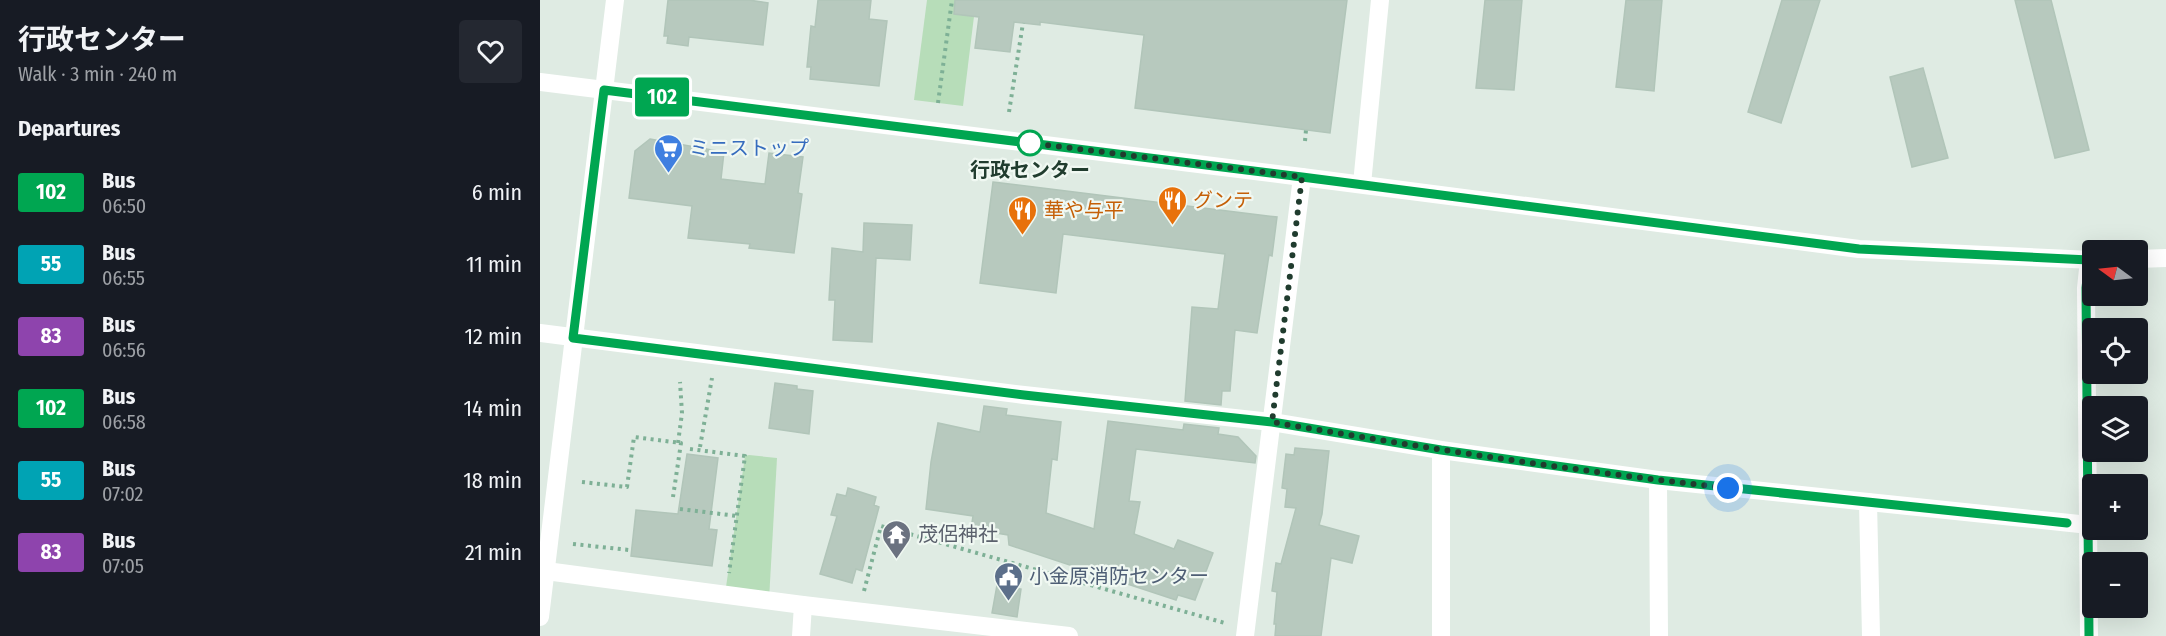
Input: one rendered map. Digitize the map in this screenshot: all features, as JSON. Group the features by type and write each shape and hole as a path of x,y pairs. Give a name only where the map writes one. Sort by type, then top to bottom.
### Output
{"street":[{"path":"540,617 615,0"},
{"path":"1362,184 1380,0"},
{"path":"540,82 1362,184 1859,249 2082,260"},
{"path":"1246,633 1302,177"},
{"path":"2148,259 2166,258"},
{"path":"2086,306 2088,474"},
{"path":"540,333 1024,395 1272,422 1441,450 1658,480 2082,524"},
{"path":"1441,450 1441,636"},
{"path":"1658,480 1659,636"},
{"path":"1868,502 1871,636"},
{"path":"2089,540 2089,636"},
{"path":"546,571 1021,633 1069,636"},
{"path":"801,636 804,605"}],"path":[{"path":"938,103 952,0"},
{"path":"1009,112 1023,23"},
{"path":"1305,141 1306,130"},
{"path":"700,447 713,380 705,354"},
{"path":"678,443 682,412 680,382"},
{"path":"582,482 627,487 634,437 681,443 673,497"},
{"path":"690,449 746,456 725,594"},
{"path":"680,509 736,516"},
{"path":"858,611 881,526 1246,633"},
{"path":"573,544 629,550"}],"green space":[{"path":"927,0 976,0 963,106 914,100"},
{"path":"745,456 777,458 769,600 725,594"}],"building":[{"path":"668,0 749,0 768,3 763,45 689,37 688,46 667,43 668,36 664,36"},
{"path":"818,0 871,0 869,19 887,21 879,86 810,79 811,67 807,67 811,26 815,27"},
{"path":"955,0 1347,0 1330,133 1135,108 1144,35 1040,22 1040,25 1014,22 1010,52 975,48 979,17 954,14"},
{"path":"1485,0 1522,0 1514,90 1476,88"},
{"path":"1626,0 1662,0 1654,91 1616,87"},
{"path":"1782,0 1820,0 1781,123 1748,112"},
{"path":"2015,0 2051,0 2089,150 2055,158"},
{"path":"1923,68 1948,158 1912,167 1890,77"},
{"path":"650,139 724,152 721,179 765,184 769,153 803,157 798,193 802,194 794,253 749,248 750,244 688,238 692,206 629,198 635,151"},
{"path":"993,182 1277,217 1257,333 1235,330 1230,391 1222,391 1221,405 1185,401 1192,307 1218,309 1225,254 1063,234 1056,293 980,283"},
{"path":"864,223 912,225 910,260 876,258 872,342 833,340 835,300 829,300 832,248 863,252"},
{"path":"775,383 813,391 809,434 769,428"},
{"path":"984,406 1007,409 1006,415 1061,422 1057,460 1052,459 1046,513 1094,529 1108,421 1183,430 1184,424 1219,428 1218,434 1238,437 1256,456 1255,463 1136,449 1129,501 1140,502 1134,534 1174,549 1178,540 1213,553 1195,600 1178,595 1176,600 1009,545 1008,535 971,529 973,516 926,509 938,423 980,432"},
{"path":"1295,448 1329,451 1319,525 1359,536 1352,563 1331,558 1321,636 1275,636 1277,592 1272,591 1276,563 1281,564 1296,508 1285,507 1287,489 1282,488 1286,454 1294,455"},
{"path":"687,454 718,458 709,529 717,530 712,566 631,556 636,510 678,514"},
{"path":"848,488 876,497 874,505 879,507 862,571 856,569 852,583 820,574 837,516 831,515 837,494 846,496"},
{"path":"997,585 1021,589 1017,617 992,613"}],"bus line":[{"name":"102","path":"2067,523 1658,480 1441,450 1272,422 1024,395 573,338 604,90 1859,249 2089,260 2086,288 2086,379 2089,636"}],"place":[{"name":"行政センター","path":"1030,143"},
{"name":"ミニストップ","path":"668,174"},
{"name":"グンテ","path":"1172,226"},
{"name":"華や与平","path":"1023,236"},
{"name":"茂侶神社","path":"897,560"},
{"name":"小金原消防センター","path":"1008,602"}],"route":[{"path":"1030,143 1023,142 1302,177 1272,422 1441,450 1728,488"}]}
